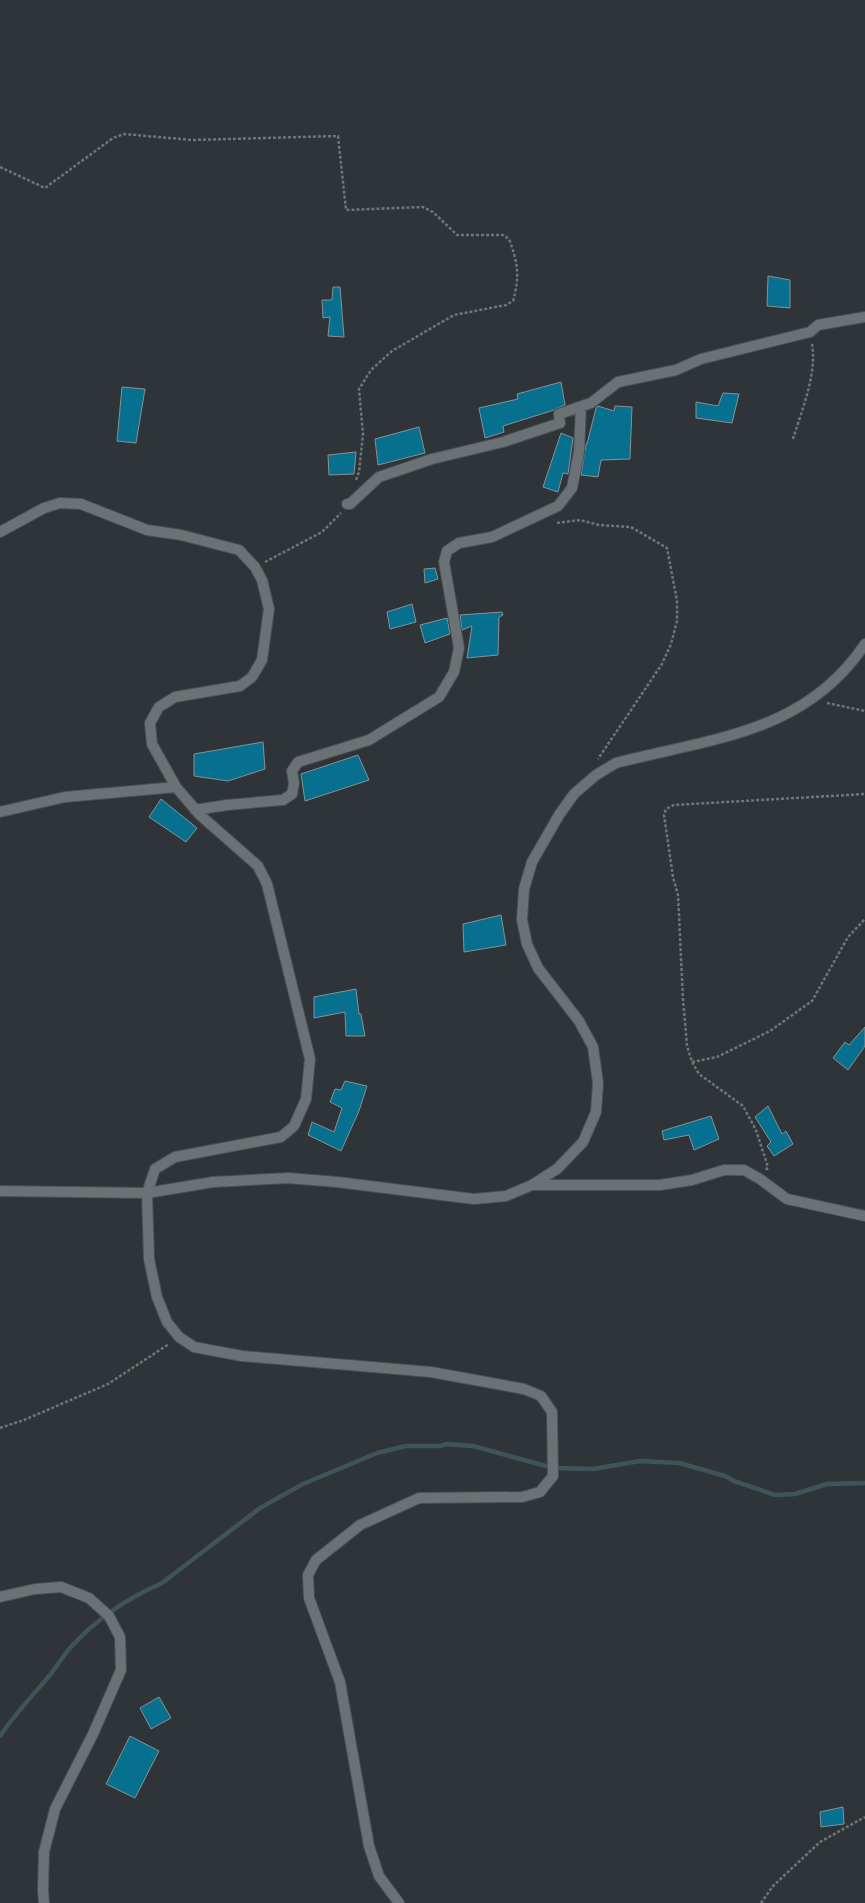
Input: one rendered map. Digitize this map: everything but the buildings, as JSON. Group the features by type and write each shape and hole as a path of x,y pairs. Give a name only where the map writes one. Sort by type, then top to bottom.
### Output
{"street":[{"path":"347,504 350,504 379,477 432,459 503,442 560,423 559,414 591,403 618,382 676,370 701,359 810,332 818,325 865,317"},
{"path":"195,810 227,805 283,800 292,794 294,783 292,771 298,762 369,740 439,697 454,672 459,648 444,562 447,551 459,543 492,537 558,506 572,488 579,452 581,407"},
{"path":"0,532 44,508 60,503 81,504 147,530 181,536 239,550 255,567 262,580 269,610 262,660 252,677 240,686 175,697 159,707 150,722 152,744 176,787 195,810 258,866 267,884 310,1059 306,1099 294,1126 281,1137 175,1157 155,1169 147,1193 148,1260 158,1297 167,1322 179,1337 194,1347 242,1356 431,1372 524,1389 541,1396 552,1412 553,1476 540,1492 522,1497 419,1498 360,1525 316,1560 308,1575 309,1598 340,1682 369,1846 379,1876 399,1903"},
{"path":"0,1191 147,1193 213,1182 288,1178 337,1182 474,1199 506,1196 532,1186 557,1170 583,1142 596,1112 598,1083 593,1048 583,1027 538,968 527,944 522,920 524,889 532,862 559,815 574,794 596,775 616,763 755,729 796,710 833,683 856,658 865,644"},
{"path":"0,812 65,797 176,787"},
{"path":"532,1186 660,1185 692,1180 724,1170 744,1170 760,1178 787,1199 865,1216"},
{"path":"0,1597 35,1589 61,1587 89,1598 109,1616 120,1637 121,1670 93,1734 55,1809 44,1852 44,1903"}],"path":[{"path":"0,167 45,188 112,138 124,134 192,140 338,136 346,210 423,207 433,212 457,235 503,235 509,239 518,261 517,289 513,301 506,305 454,315 392,351 371,370 359,389 363,434 359,472 345,509 322,532 255,567"},
{"path":"792,438 808,392 814,354 810,332"},
{"path":"557,523 580,520 599,525 631,527 667,548 677,601 677,621 671,644 662,664 597,760 596,775"},
{"path":"811,699 865,711"},
{"path":"760,1178 768,1167 756,1130 743,1106 700,1074 692,1062 687,1046 678,895 673,877 664,815 666,809 674,805 865,794"},
{"path":"692,1062 716,1057 770,1031 812,1001 848,937 865,919"},
{"path":"0,1428 24,1420 108,1384 179,1337"},
{"path":"761,1903 773,1886 820,1842 865,1817"}],"waterway":[{"path":"0,1736 70,1648 101,1619 125,1603 162,1583 260,1508 303,1484 377,1453 406,1446 441,1446 446,1444 473,1446 553,1468 593,1469 640,1461 679,1463 725,1476 734,1481 775,1495 795,1494 827,1484 865,1483"}]}
